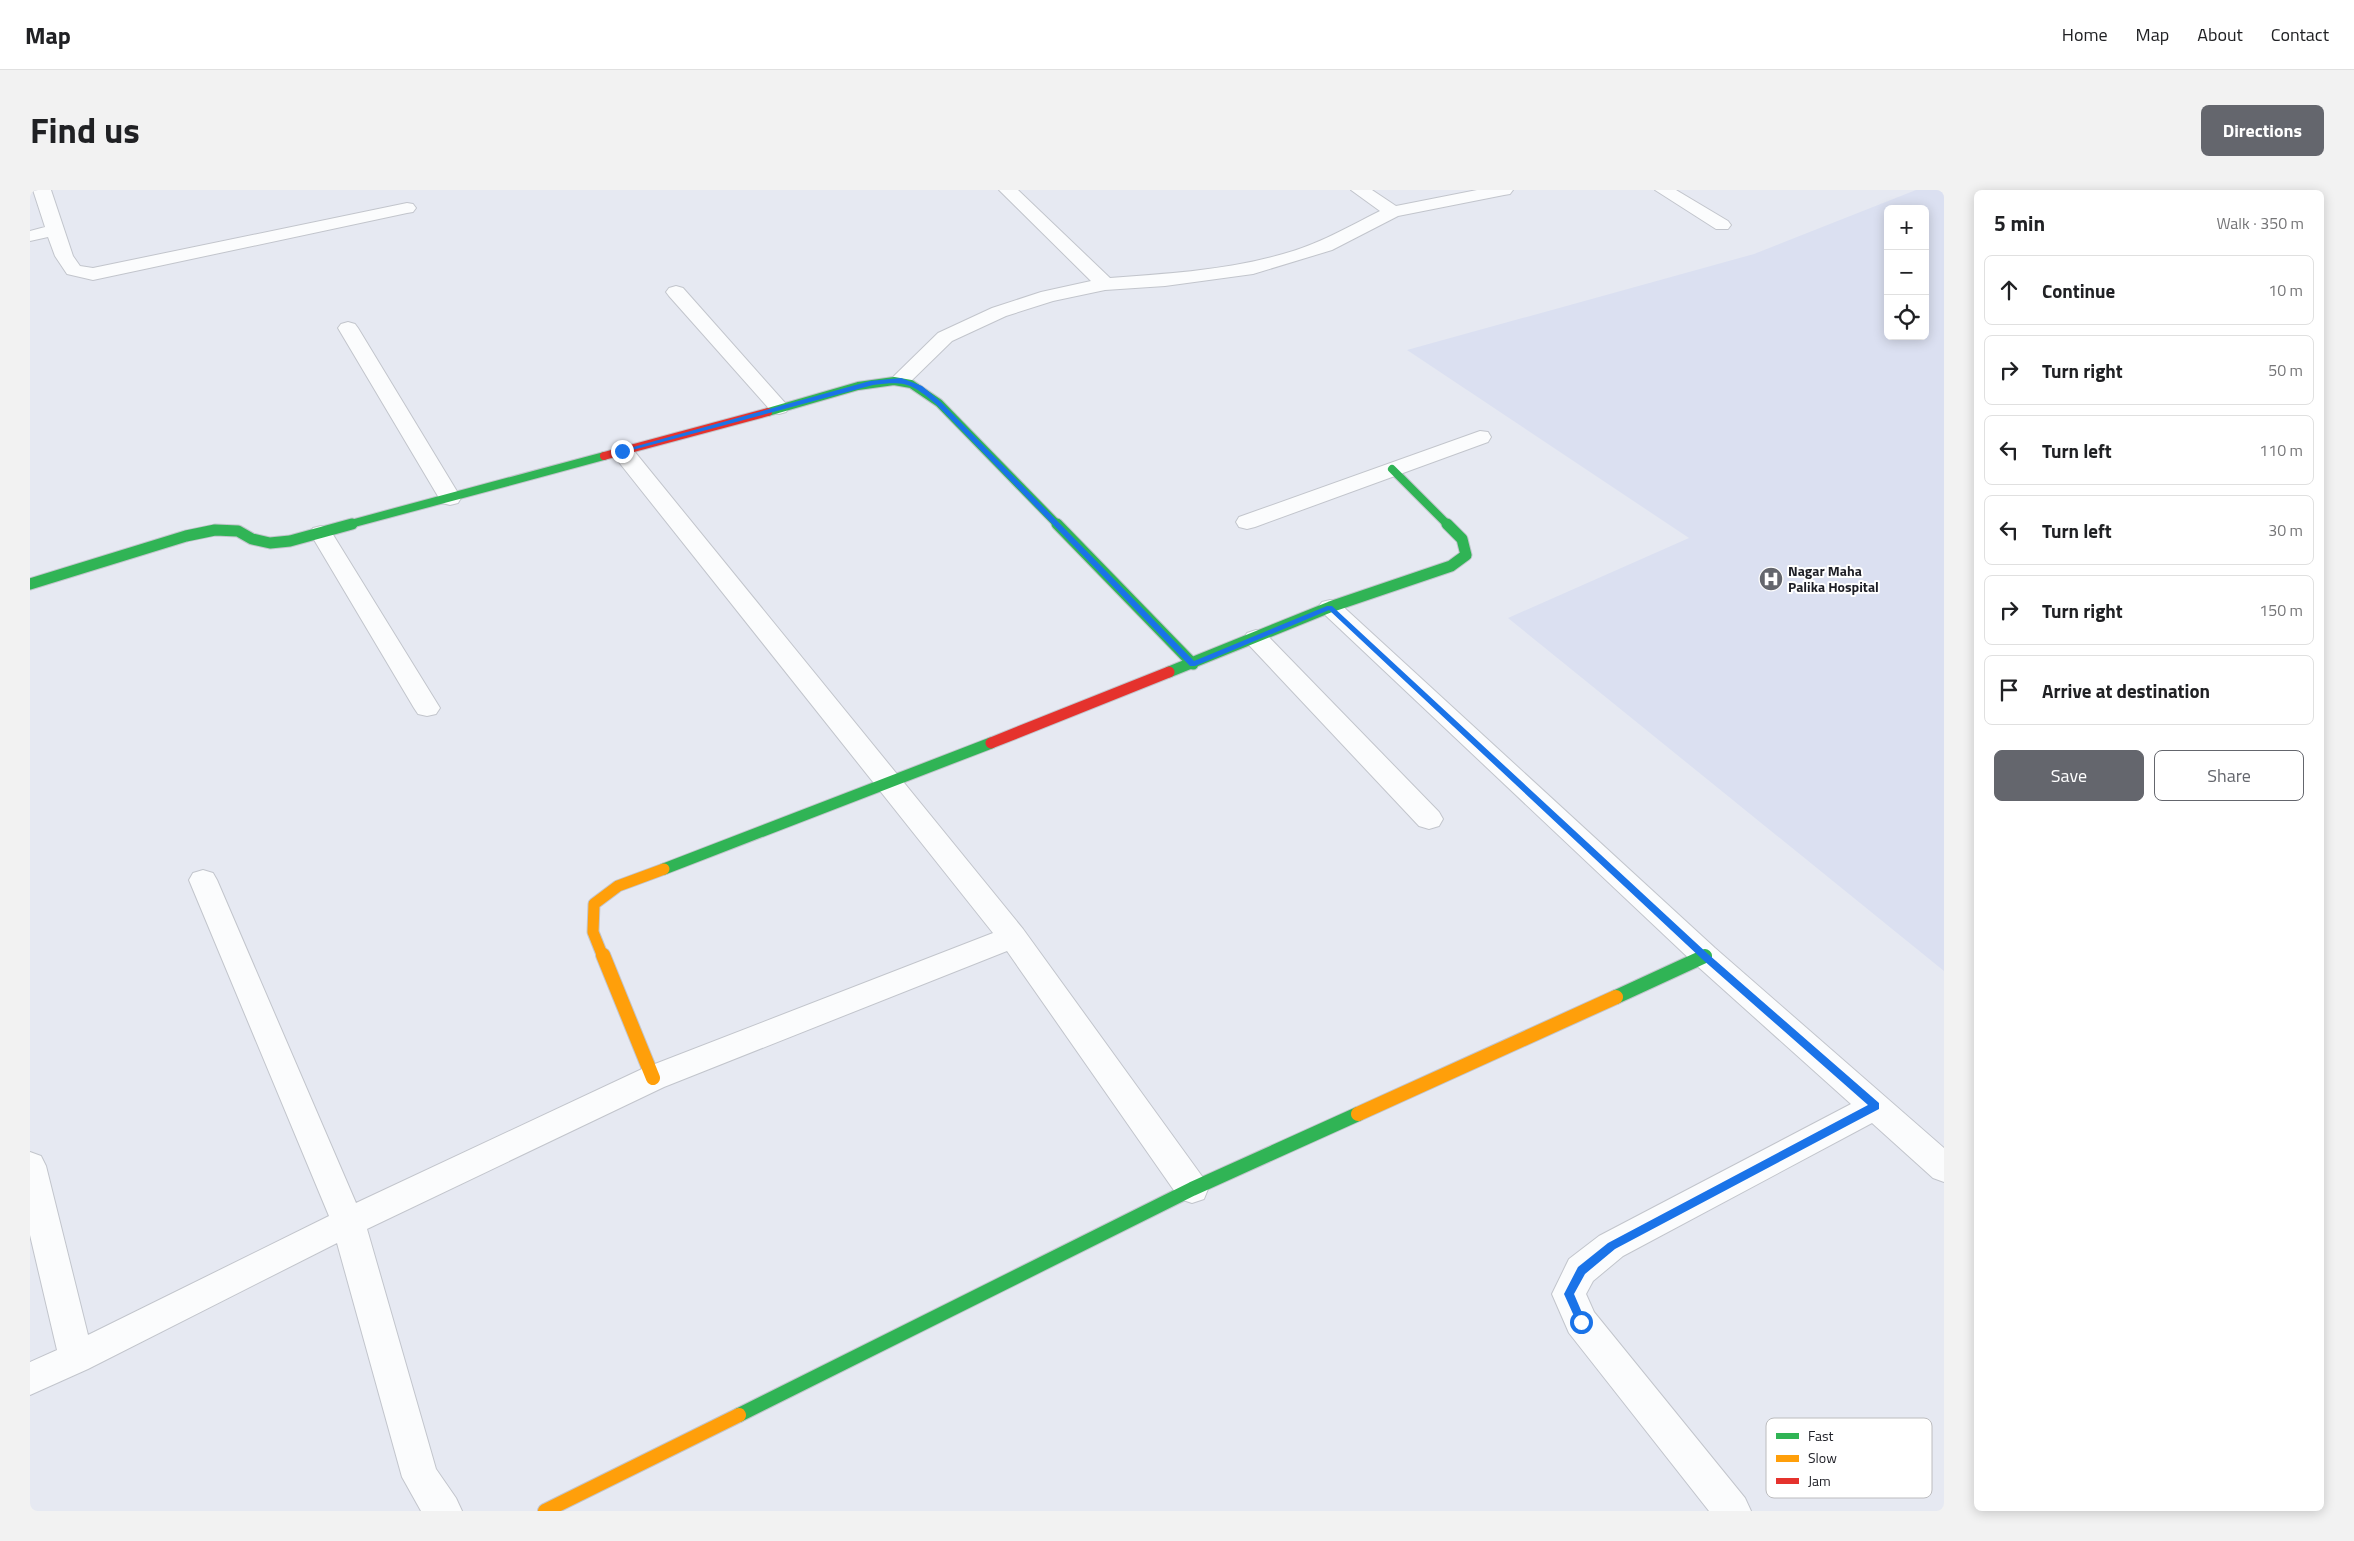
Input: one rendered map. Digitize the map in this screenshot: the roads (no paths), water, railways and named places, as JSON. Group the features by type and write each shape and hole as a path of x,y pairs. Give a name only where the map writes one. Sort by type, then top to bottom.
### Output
{"street":[{"path":"42,190 64,256 74,270 93,274 407,208"},
{"path":"1008,190 1105,284"},
{"path":"1360,190 1394,212"},
{"path":"901,380 945,337 999,312 1048,296 1105,284 1165,280 1272,263 1325,246 1394,212 1504,190"},
{"path":"1664,190 1722,225"},
{"path":"30,236 54,230"},
{"path":"676,292 779,408"},
{"path":"348,328 450,498"},
{"path":"30,584 186,536 216,530 238,531 252,539 270,544 290,542 872,383 901,380 920,388 939,403 1193,664"},
{"path":"1247,522 1480,437"},
{"path":"622,451 1013,937 1192,1189"},
{"path":"653,1078 593,932 594,904 618,886 889,784 1330,608 1451,566 1466,555 1462,539 1392,469"},
{"path":"321,533 427,708"},
{"path":"1330,608 1705,956 1944,1168"},
{"path":"1256,638 1429,819"},
{"path":"203,880 348,1222 420,1477 443,1511"},
{"path":"30,1379 76,1358 348,1222 653,1078 1013,937"},
{"path":"561,1508 1192,1189 1705,956"},
{"path":"1732,1511 1581,1322 1569,1294 1581,1270 1611,1246 1876,1106"},
{"path":"30,1166 76,1358"}],"place":[{"name":"Nagar Maha Palika Hospital","path":"1771,579"}]}
